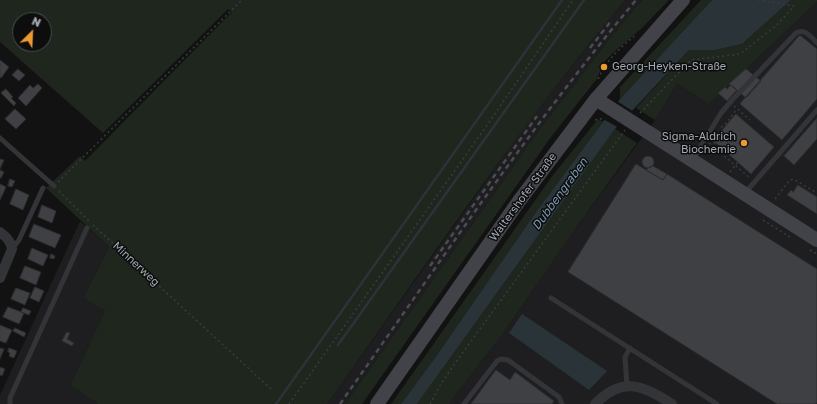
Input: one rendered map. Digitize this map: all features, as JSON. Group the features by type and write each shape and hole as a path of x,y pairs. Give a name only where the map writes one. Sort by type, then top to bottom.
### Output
{"main road":[{"name":"Waltershofer Straße","path":"377,404 519,201 596,99 683,0"},
{"path":"596,99 607,113 631,122 817,240"}],"street":[{"path":"0,232 12,244 12,249 0,278"},
{"path":"595,404 610,392 618,388 627,387 645,388 672,404"}],"lane":[{"path":"692,160 704,139 729,103 796,33 799,31 804,31 817,43"},
{"path":"745,194 817,110"},
{"path":"0,138 54,186"},
{"path":"12,249 19,240 43,188"},
{"path":"10,404 10,398 87,228"},
{"path":"551,298 717,404"},
{"path":"627,387 625,357 630,348"},
{"path":"464,404 497,361 501,359 508,360 559,398 562,404"}],"path":[{"path":"54,186 242,0"},
{"path":"289,404 490,121 573,0"},
{"path":"430,404 453,366 631,122 691,60 740,54 777,25 794,6 758,0"},
{"path":"599,82 598,80 608,61 615,53 638,34"},
{"path":"729,103 750,120"},
{"path":"713,126 724,126 738,109"},
{"path":"600,118 607,113"},
{"path":"704,139 755,182"},
{"path":"767,208 793,178 817,194"},
{"name":"Minnerweg","path":"54,186 90,222 272,390"}],"shaded area":[{"path":"0,0 625,0 585,49 509,148 327,404 98,404 70,385 105,311 83,298 109,247 46,188 80,156 85,161 232,12 228,9 103,133 0,42"},
{"path":"625,0 642,0 611,37 539,130 345,404 327,404 528,122"},
{"path":"642,0 669,0 642,28 604,62 596,80 551,137 362,404 345,404 539,130 611,37"},
{"path":"701,0 712,0 620,99 620,87"},
{"path":"791,0 817,0 817,2 709,104 677,84 655,120 636,108 689,50 715,50 742,44"},
{"path":"817,2 817,404 449,404 504,332 571,235 655,120 677,84 709,104"},
{"path":"598,119 603,122 536,212 437,355 401,404 391,404 553,175"},
{"path":"615,129 637,143 504,332 449,404 417,404"},
{"path":"80,221 109,247 83,298 105,311 70,385 98,404 0,404 0,395"}],"water":[{"name":"Dubbengraben","path":"712,0 791,0 742,44 715,50 689,50 615,129 417,404 401,404 437,355 536,212 620,99"},
{"path":"522,314 607,371 589,390 509,333"}],"pier":[{"path":"617,101 634,112 619,128 603,119"}],"building":[{"path":"800,35 817,49 817,99 782,140 740,104"},
{"path":"0,60 9,67 1,78 0,77"},
{"path":"18,69 25,75 19,81 12,75"},
{"path":"746,69 761,81 746,98 729,84"},
{"path":"38,84 42,88 26,106 18,98 30,85 33,88"},
{"path":"731,85 737,90 727,101 718,93 725,87 727,89"},
{"path":"6,89 16,103 14,106 1,93"},
{"path":"15,109 26,119 16,129 5,119"},
{"name":"Sigma-Aldrich Biochemie","path":"736,114 774,147 751,174 716,143 714,144 713,141"},
{"path":"817,118 817,139 794,165 784,156"},
{"path":"646,156 650,156 654,162 650,168 646,168 642,164 642,160"},
{"path":"0,159 4,160 0,169"},
{"path":"636,164 663,180 667,174 817,269 816,404 777,404 568,272"},
{"path":"653,166 667,174 663,180 646,170"},
{"path":"0,170 4,172 1,178 0,178"},
{"path":"10,179 15,181 12,187 8,186"},
{"path":"0,184 6,187 0,200"},
{"path":"798,185 817,197 817,214 787,195 791,190 793,192"},
{"path":"16,189 29,195 23,210 10,204"},
{"path":"42,205 56,211 52,223 38,217"},
{"path":"34,224 61,235 55,248 29,237"},
{"path":"32,248 48,255 43,266 28,259"},
{"path":"51,254 55,256 54,259 50,258"},
{"path":"25,266 41,272 36,285 20,278"},
{"path":"35,287 44,291 39,302 30,298"},
{"path":"16,288 30,293 25,305 11,299"},
{"path":"8,307 24,313 19,324 3,317"},
{"path":"23,308 31,311 29,315 21,312"},
{"path":"0,325 12,330 6,343 0,341"},
{"path":"15,328 26,333 24,337 13,331"},
{"path":"67,332 70,333 67,339 74,343 72,346 62,341"},
{"path":"0,348 4,349 0,359"},
{"path":"9,348 17,351 14,358 9,356"},
{"path":"0,367 5,369 2,376 0,375"},
{"path":"496,370 510,380 515,372 554,401 552,404 471,404"}],"waterway":[{"path":"276,404 562,0"},
{"path":"338,345 584,0"}],"railway":[{"path":"340,404 521,148 596,49 636,0"},
{"path":"590,48 611,21"},
{"path":"430,266 537,116"}],"place":[{"name":"Georg-Heyken-Straße","path":"604,67"},
{"name":"Sigma-Aldrich Biochemie","path":"744,143"}]}
